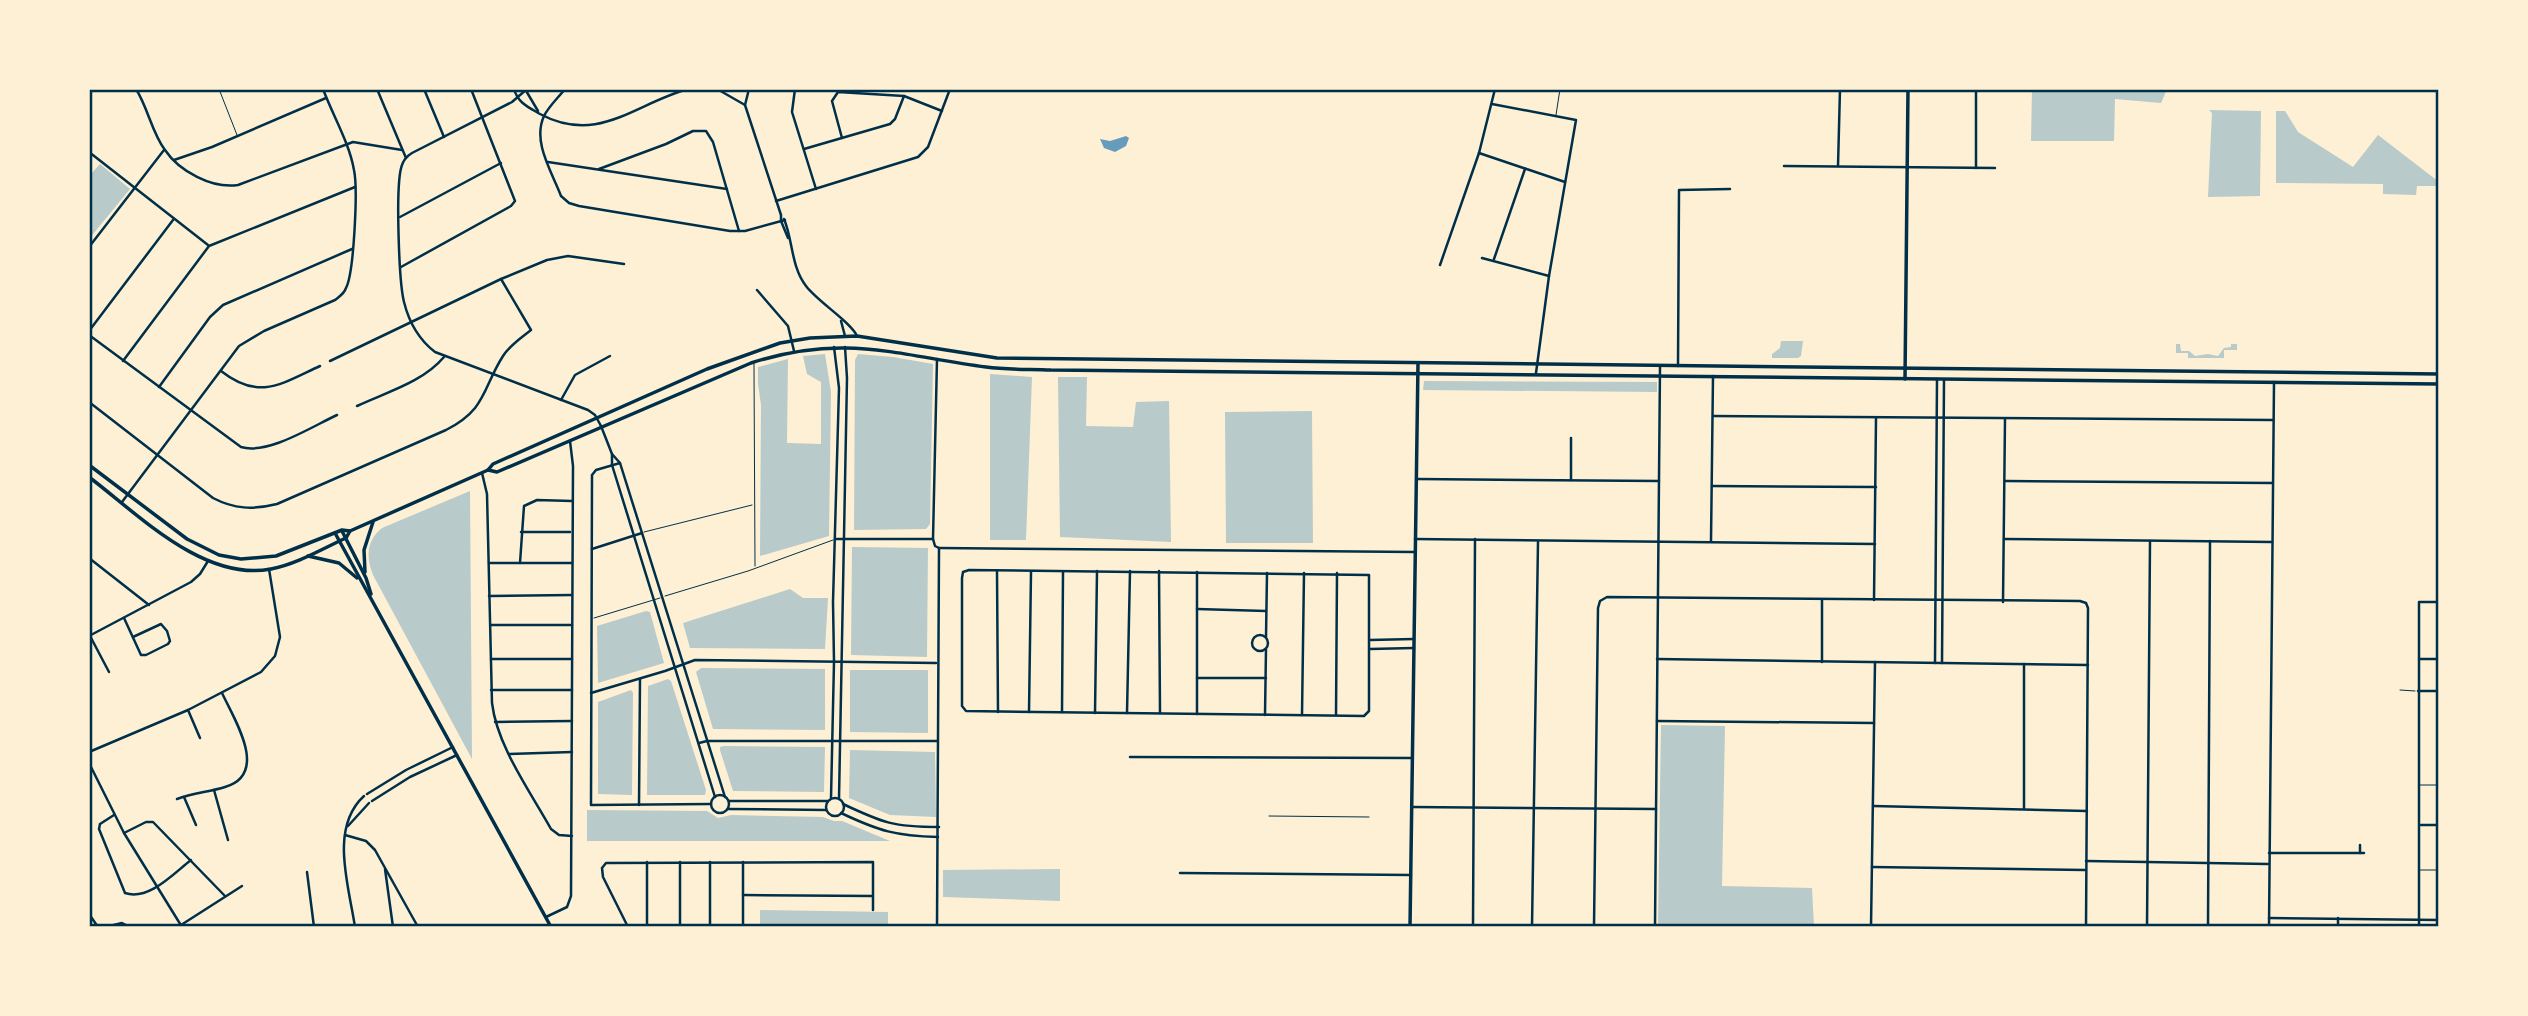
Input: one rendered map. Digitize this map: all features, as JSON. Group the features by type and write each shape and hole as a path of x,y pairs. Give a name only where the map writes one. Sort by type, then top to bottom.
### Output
{"main road":[{"path":"1905,379 1908,89"},
{"path":"89,477 182,547 208,561 236,569 269,569 340,541 351,531 482,473 493,464 707,369 747,353 792,340 845,335 997,358 2439,374"},
{"path":"488,470 497,472 754,362 794,351 845,346 884,349 996,368 2439,384"},
{"path":"1123,359 1123,370"},
{"path":"1251,360 1251,370"},
{"path":"1322,361 1322,371"},
{"path":"1410,927 1418,363"},
{"path":"707,369 711,379"},
{"path":"2115,370 2115,381"},
{"path":"2160,370 2160,381"},
{"path":"667,387 671,396"},
{"path":"89,465 196,546 229,558 264,558 285,554 342,530 351,531"},
{"path":"366,578 363,552 373,521"},
{"path":"342,530 366,578 373,599"},
{"path":"335,533 551,927"},
{"path":"306,556 339,563 360,581"}],"street":[{"path":"136,89 164,149 174,160 215,184 230,186 346,144 360,142 402,150"},
{"path":"122,502 239,346 252,337 341,296 348,285 356,187 354,170 323,89"},
{"path":"377,89 406,158"},
{"path":"424,89 444,137"},
{"path":"401,267 511,206 515,198 471,89"},
{"path":"514,89 523,104 544,116 572,125 596,126 688,89"},
{"path":"565,89 544,116 540,141 561,196 569,203 739,231 783,221"},
{"path":"717,89 745,105"},
{"path":"749,89 745,105 804,284 852,327 857,336"},
{"path":"795,89 792,112 816,189"},
{"path":"776,201 918,157 928,147 950,89"},
{"path":"1336,89 1360,89"},
{"path":"1440,264 1479,152 1495,89"},
{"path":"1838,167 1840,89"},
{"path":"1976,89 1976,167"},
{"path":"540,113 526,90 482,118 406,158 400,174 403,294 412,324 428,346 444,357 588,410 597,418 612,454 612,465 633,536 715,797 711,804"},
{"path":"842,138 833,106 836,94 842,92 904,96 942,111"},
{"path":"804,149 890,124 895,119 904,96"},
{"path":"174,160 326,98"},
{"path":"1492,104 1576,120 1549,276 1536,373"},
{"path":"599,169 693,131 702,130 711,137 739,231"},
{"path":"89,247 164,149"},
{"path":"89,152 209,246"},
{"path":"1479,152 1565,182"},
{"path":"548,162 727,189"},
{"path":"400,217 501,163"},
{"path":"1784,166 1995,168"},
{"path":"1494,259 1525,169"},
{"path":"123,361 209,246 356,187"},
{"path":"1678,366 1679,190 1730,189"},
{"path":"173,220 89,333 232,442 250,450 267,447 337,415"},
{"path":"159,387 210,317 223,305 352,249"},
{"path":"331,361 501,279 557,258 589,258 624,264"},
{"path":"1482,258 1494,259 1549,276"},
{"path":"89,402 213,498 248,509 268,507 462,421 484,396 506,352 531,330 501,279"},
{"path":"757,290 784,320 794,351"},
{"path":"839,318 845,335"},
{"path":"845,346 846,448 839,799 843,804 889,824 939,827"},
{"path":"826,810 827,802 831,798 838,448 839,388 834,347"},
{"path":"561,400 575,374 610,356"},
{"path":"357,406 428,372 444,357"},
{"path":"937,358 933,539 935,546 939,548 1415,552"},
{"path":"220,371 240,385 263,389 320,366"},
{"path":"1655,927 1660,366"},
{"path":"1711,542 1713,367"},
{"path":"1935,663 1937,379"},
{"path":"1942,663 1944,379"},
{"path":"2269,927 2274,382"},
{"path":"1713,415 2273,420"},
{"path":"1874,600 1876,417"},
{"path":"2003,601 2005,418"},
{"path":"1571,438 1572,480"},
{"path":"546,917 567,907 570,900 572,458 569,439"},
{"path":"838,448 846,448"},
{"path":"612,454 621,463 725,797 729,801 827,802"},
{"path":"621,463 596,470 592,475 591,805 711,804"},
{"path":"482,473 488,494 491,690 495,722 509,754 551,829 559,835 572,836"},
{"path":"1416,479 1659,481"},
{"path":"2005,481 2272,483"},
{"path":"1712,486 1875,487"},
{"path":"520,563 523,510 527,503 537,500 572,501"},
{"path":"625,508 634,505"},
{"path":"1936,527 1943,528"},
{"path":"521,532 572,533"},
{"path":"592,549 642,533"},
{"path":"1415,538 1875,544"},
{"path":"835,539 933,539"},
{"path":"1473,927 1475,539"},
{"path":"1532,927 1538,540"},
{"path":"2004,540 2272,542"},
{"path":"2147,927 2150,541"},
{"path":"2208,927 2210,541"},
{"path":"937,927 939,548"},
{"path":"89,558 149,605"},
{"path":"109,673 90,635 194,580 208,561"},
{"path":"489,563 572,563"},
{"path":"89,752 188,710 270,665 279,647 279,622 269,569"},
{"path":"966,570 1031,570 1369,575 1369,713 1364,716 968,711 963,708 962,575 966,570"},
{"path":"997,570 998,712"},
{"path":"1029,712 1031,570"},
{"path":"1062,712 1063,570"},
{"path":"1095,713 1097,571"},
{"path":"1126,713 1130,571"},
{"path":"1159,571 1160,713"},
{"path":"1197,572 1197,714"},
{"path":"1265,715 1266,649 1269,642 1266,637 1267,573"},
{"path":"1302,715 1304,573"},
{"path":"1336,715 1337,573"},
{"path":"489,596 572,595"},
{"path":"1594,927 1598,608 1600,601 1607,597 2086,603 2086,927"},
{"path":"1822,600 1822,662"},
{"path":"2418,927 2418,601 2439,602"},
{"path":"833,602 843,602"},
{"path":"1197,609 1266,611"},
{"path":"124,618 140,653 143,655 170,641 161,624 133,636"},
{"path":"490,625 572,625"},
{"path":"664,632 673,630"},
{"path":"1266,637 1258,635 1252,642 1257,650 1266,649"},
{"path":"1370,639 1414,639"},
{"path":"1394,640 1394,649"},
{"path":"1370,649 1414,649"},
{"path":"491,660 572,659"},
{"path":"591,693 702,659 937,663"},
{"path":"1657,659 2088,665"},
{"path":"2418,659 2439,659"},
{"path":"1875,662 1871,926 1928,927"},
{"path":"2024,664 2024,809"},
{"path":"1197,678 1265,678"},
{"path":"639,679 639,805"},
{"path":"491,690 572,690"},
{"path":"2418,691 2439,691"},
{"path":"177,799 227,787 243,778 248,761 246,746 222,693"},
{"path":"188,710 200,738"},
{"path":"495,722 572,721"},
{"path":"1657,721 1874,723"},
{"path":"699,743 937,741"},
{"path":"355,927 344,848 346,829 353,809 375,789 453,747"},
{"path":"509,754 572,752"},
{"path":"346,829 380,796 410,777 457,755"},
{"path":"1130,757 1412,758"},
{"path":"89,763 124,833 182,926 242,886"},
{"path":"214,789 228,840"},
{"path":"375,789 380,796"},
{"path":"184,797 196,825"},
{"path":"715,797 725,797"},
{"path":"831,798 839,799"},
{"path":"728,809 729,801"},
{"path":"711,804 719,814 728,809 826,810 831,815 841,813 896,835 939,837"},
{"path":"841,813 843,804"},
{"path":"1873,806 2087,811"},
{"path":"1412,807 1656,809"},
{"path":"114,815 100,824 99,829 124,890 132,895 156,887 191,860"},
{"path":"124,833 146,822 153,822 225,896"},
{"path":"2420,825 2439,825"},
{"path":"345,835 366,841 384,866 418,927"},
{"path":"2269,853 2362,853 2360,845"},
{"path":"2086,861 2269,864"},
{"path":"647,862 647,927"},
{"path":"680,862 680,927"},
{"path":"710,862 710,927"},
{"path":"743,862 743,927"},
{"path":"628,927 603,877 602,868 606,863 873,862 873,910"},
{"path":"384,866 393,927"},
{"path":"1872,867 2086,870"},
{"path":"307,872 314,927"},
{"path":"1180,873 1411,874"},
{"path":"743,895 873,896"},
{"path":"89,914 98,927"},
{"path":"2269,918 2439,920"},
{"path":"2338,918 2338,927"},
{"path":"105,927 122,923 130,927"}],"lane":[{"path":"219,89 237,135"},
{"path":"1556,116 1560,89"},
{"path":"754,362 755,568"},
{"path":"642,533 755,505"},
{"path":"592,619 755,568 835,539"},
{"path":"2400,691 2418,691"},
{"path":"2420,785 2439,785"},
{"path":"1269,817 1369,817"},
{"path":"2420,870 2439,870"}],"shaded area":[{"path":"2032,89 2167,89 2161,103 2115,99 2114,141 2031,141"},
{"path":"2209,110 2261,111 2260,196 2208,197 2212,113"},
{"path":"2276,111 2285,111 2298,132 2353,167 2378,135 2439,182 2439,186 2417,186 2416,195 2383,194 2383,184 2276,183"},
{"path":"100,164 130,189 89,239 89,176"},
{"path":"1781,341 1803,341 1801,356 1772,358 1772,354 1780,348"},
{"path":"2176,344 2180,344 2181,351 2189,351 2195,356 2218,356 2224,348 2231,347 2231,344 2237,344 2237,350 2224,350 2224,358 2188,358 2188,353 2176,353"},
{"path":"825,354 831,392 829,536 760,556 761,405 758,367 788,359 787,443 821,444 821,382 807,374 803,356"},
{"path":"858,354 933,364 930,524 926,529 854,530 855,360"},
{"path":"990,374 1032,377 1026,540 990,540"},
{"path":"1058,377 1087,377 1086,426 1133,427 1136,402 1169,401 1171,542 1060,537"},
{"path":"1424,381 1657,382 1657,392 1423,390"},
{"path":"1312,411 1313,543 1226,543 1225,412"},
{"path":"470,491 472,759 373,575 369,562 370,544 382,528"},
{"path":"852,547 928,548 927,657 851,655"},
{"path":"790,589 803,598 828,598 825,649 690,648 683,623"},
{"path":"650,612 664,663 598,683 597,626"},
{"path":"701,668 825,669 825,730 713,729 696,672"},
{"path":"850,670 928,670 928,733 850,732"},
{"path":"668,679 671,681 706,790 705,795 647,795 648,686"},
{"path":"631,690 632,795 598,794 598,702"},
{"path":"1661,725 1725,726 1722,886 1812,888 1814,927 1658,927"},
{"path":"720,747 825,747 824,792 733,791 720,750"},
{"path":"850,750 935,752 936,817 890,815 849,798"},
{"path":"587,810 707,811 718,818 731,815 823,817 842,821 890,841 587,841"},
{"path":"1060,869 1060,901 943,897 943,870"},
{"path":"760,910 888,912 888,927 760,927"}],"water":[{"path":"1126,136 1129,138 1126,146 1115,152 1104,148 1100,139 1110,141"}]}
